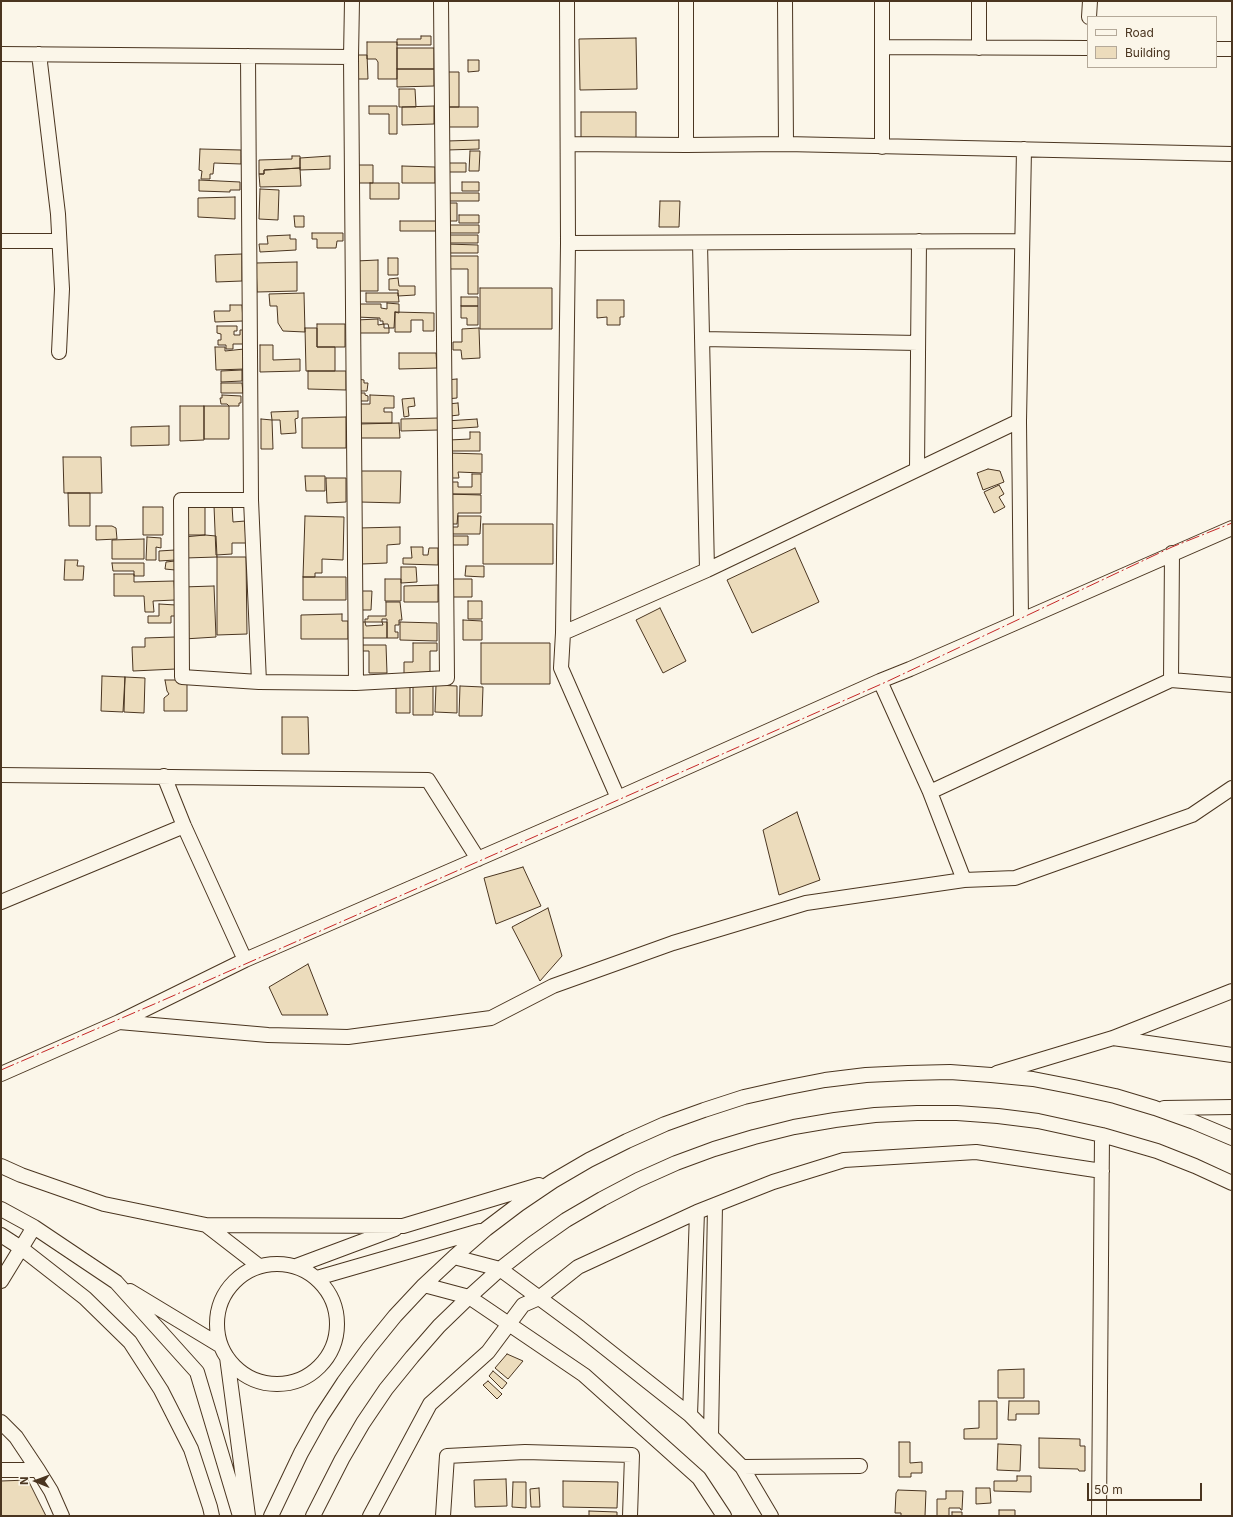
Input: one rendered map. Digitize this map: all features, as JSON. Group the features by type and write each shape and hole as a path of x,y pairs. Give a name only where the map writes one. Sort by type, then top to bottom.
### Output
{"street":[{"path":"352,1 351,57 356,683"},
{"path":"251,500 181,500 182,677 259,682 356,683 447,678 441,1"},
{"path":"567,1 568,243 563,633 561,668 618,798"},
{"path":"686,1 686,145"},
{"path":"786,1 786,144"},
{"path":"882,1 882,147"},
{"path":"979,1 979,48"},
{"path":"1089,16 1090,1"},
{"path":"882,47 1087,48"},
{"path":"1217,49 1232,49"},
{"path":"1,54 351,57"},
{"path":"39,54 58,214 62,289 59,352"},
{"path":"248,56 251,500 259,682"},
{"path":"568,144 786,144 1232,154"},
{"path":"1021,620 1018,421 1024,149"},
{"path":"1,241 59,241"},
{"path":"918,469 919,241"},
{"path":"568,243 1021,241"},
{"path":"700,243 707,570"},
{"path":"702,339 918,343"},
{"path":"563,633 707,570 1018,421"},
{"path":"1,1074 119,1022 245,960 1232,528"},
{"path":"1171,680 1172,553"},
{"path":"930,792 1171,680 1232,685"},
{"path":"880,681 930,792 964,880"},
{"path":"1,775 428,780 478,859"},
{"path":"164,776 184,826 245,960"},
{"path":"119,1022 268,1035 348,1037 491,1018 560,984 673,943 806,903 964,880 1015,878 1192,816 1232,788"},
{"path":"1,902 184,826"},
{"path":"991,1075 1113,1038 1232,991"},
{"path":"1113,1038 1232,1056"},
{"path":"272,1516 301,1453 321,1417 344,1382 386,1327 424,1285 454,1256 486,1229 553,1181 602,1154 658,1127 704,1110 757,1094 825,1080 866,1075 929,1072 1033,1079 1074,1087 1115,1096 1155,1108 1232,1138"},
{"path":"1155,1108 1232,1107"},
{"path":"313,1516 342,1459 363,1423 386,1389 416,1351 469,1297 500,1269 566,1220 638,1180 676,1163 714,1149 794,1127 835,1120 876,1115 957,1113 1038,1121 1102,1135 1157,1151 1232,1184"},
{"path":"1099,1516 1102,1135"},
{"path":"370,1516 430,1404 488,1352 523,1305 539,1298 578,1267 697,1212 773,1182 844,1160 976,1152 1102,1171"},
{"path":"1,1166 21,1175 104,1204 206,1225 403,1226"},
{"path":"296,1266 403,1226 553,1181"},
{"path":"711,1436 715,1205"},
{"path":"1,1209 34,1227 224,1352 234,1366 243,1374 259,1381 276,1384 288,1383 310,1375 319,1368 332,1349 336,1339 337,1328 335,1306 324,1286 317,1278 296,1266 272,1263 259,1266 238,1278 229,1287 219,1310 217,1322 218,1335 224,1352 248,1516"},
{"path":"690,1415 697,1212"},
{"path":"206,1225 259,1266"},
{"path":"1,1281 34,1227"},
{"path":"317,1278 486,1229"},
{"path":"1,1235 21,1248 85,1298 130,1342 161,1390 191,1449 212,1516"},
{"path":"454,1256 500,1269 580,1328 690,1415 742,1467 771,1516"},
{"path":"116,1282 197,1372 240,1516"},
{"path":"424,1285 469,1297 584,1375 699,1478 724,1516"},
{"path":"1,1422 16,1437 38,1470 51,1491 62,1516"},
{"path":"443,1516 447,1456 525,1452 632,1455 630,1516"},
{"path":"742,1467 860,1466"},
{"path":"1,1470 38,1470"}],"building":[{"path":"421,36 431,36 431,45 397,45 397,39 421,39"},
{"path":"636,38 637,89 580,90 579,39"},
{"path":"367,42 397,42 397,79 378,79 378,62 376,59 367,59"},
{"path":"397,48 434,48 434,69 397,69"},
{"path":"354,55 367,55 368,79 354,79"},
{"path":"468,60 479,60 479,71 468,72"},
{"path":"397,69 434,69 434,86 397,87"},
{"path":"448,72 459,72 459,107 448,107"},
{"path":"399,89 415,89 416,107 399,107"},
{"path":"369,106 397,106 397,134 389,134 389,114 369,114"},
{"path":"434,106 434,124 402,125 402,107"},
{"path":"444,107 478,107 478,127 444,127"},
{"path":"581,112 636,112 636,138 581,138"},
{"path":"479,140 479,149 447,150 447,141"},
{"path":"200,149 241,150 241,164 214,163 213,174 210,174 210,179 201,179 202,171 199,170"},
{"path":"470,151 480,151 479,171 469,171"},
{"path":"292,156 300,156 300,168 264,170 264,174 259,174 259,160 292,159"},
{"path":"330,156 330,169 300,170 300,158"},
{"path":"447,163 466,163 466,172 447,172"},
{"path":"357,165 373,165 373,183 357,183"},
{"path":"402,166 435,167 435,183 402,183"},
{"path":"300,168 301,186 260,187 259,174 264,174 264,170"},
{"path":"199,180 240,182 240,190 230,190 230,192 199,191"},
{"path":"462,182 479,182 479,191 462,191"},
{"path":"370,183 399,183 399,199 370,199"},
{"path":"260,189 279,190 278,220 259,219"},
{"path":"446,193 479,193 479,201 446,201"},
{"path":"235,197 235,219 198,217 198,198"},
{"path":"660,201 680,201 679,227 659,227"},
{"path":"445,203 457,203 457,221 445,221"},
{"path":"459,215 479,215 479,223 459,223"},
{"path":"294,216 304,216 304,227 295,227"},
{"path":"400,221 436,221 436,231 400,231"},
{"path":"446,225 479,225 479,233 446,233"},
{"path":"312,233 343,233 343,241 337,241 336,248 317,248 317,239 312,239"},
{"path":"290,235 290,239 296,239 296,250 260,252 259,244 268,244 267,236"},
{"path":"446,235 478,235 478,243 446,243"},
{"path":"446,244 478,245 478,253 445,253"},
{"path":"242,254 242,281 216,282 215,255"},
{"path":"445,256 478,256 478,294 468,294 468,269 445,269"},
{"path":"388,258 398,258 398,275 388,275"},
{"path":"378,260 378,291 356,291 356,261"},
{"path":"297,262 297,291 257,292 256,263"},
{"path":"398,278 399,286 415,286 415,295 398,296 398,290 389,290 389,279"},
{"path":"480,288 552,288 552,329 480,329"},
{"path":"304,293 305,332 283,331 278,323 277,306 270,306 269,294"},
{"path":"366,293 398,293 399,302 366,302"},
{"path":"461,297 478,297 478,306 461,306"},
{"path":"597,300 624,300 624,317 620,317 620,325 607,325 607,317 597,318"},
{"path":"387,303 399,304 399,313 395,312 394,328 389,328 388,324 383,324 383,321 380,321 380,318 356,317 357,304 381,304 381,308 387,309"},
{"path":"230,305 242,305 243,321 215,322 214,311 230,311"},
{"path":"461,306 478,306 478,325 467,325 467,318 461,318"},
{"path":"395,312 434,313 434,331 423,331 423,320 411,320 411,332 395,332"},
{"path":"378,319 378,325 384,324 384,328 389,328 389,333 356,333 356,320"},
{"path":"317,324 345,324 345,347 317,347"},
{"path":"217,326 237,326 237,331 234,331 234,335 240,335 240,330 243,330 243,344 233,344 233,349 226,349 226,345 218,345 218,340 221,340 221,334 217,333"},
{"path":"305,328 317,328 317,347 335,347 335,371 306,371"},
{"path":"479,328 480,358 462,359 461,350 453,350 453,342 462,342 462,329"},
{"path":"260,345 273,345 273,360 300,359 300,371 260,372"},
{"path":"215,347 225,347 225,351 244,349 245,369 216,370"},
{"path":"399,353 436,353 437,368 399,369"},
{"path":"242,370 242,381 221,382 221,371"},
{"path":"308,371 346,371 346,390 308,389"},
{"path":"358,379 364,380 364,383 368,383 367,391 358,391"},
{"path":"457,379 457,398 446,399 446,380"},
{"path":"221,383 242,383 243,393 221,393"},
{"path":"358,393 365,393 365,395 368,396 368,401 357,401"},
{"path":"222,395 241,396 241,403 239,403 239,406 221,404 220,398 222,398"},
{"path":"370,395 394,396 394,408 384,408 384,412 392,412 392,423 360,423 360,404 370,404"},
{"path":"414,398 415,406 408,407 409,416 404,417 402,399"},
{"path":"458,403 459,415 450,416 448,404"},
{"path":"180,406 204,406 204,440 180,441"},
{"path":"204,406 229,406 229,439 204,439"},
{"path":"298,411 298,418 295,419 296,433 281,434 280,420 272,420 271,412"},
{"path":"346,417 346,448 302,448 302,418"},
{"path":"438,418 438,430 401,431 401,419"},
{"path":"261,419 272,420 273,449 261,449"},
{"path":"477,419 478,427 446,429 446,421"},
{"path":"399,423 400,438 359,438 359,424"},
{"path":"169,426 169,445 131,446 131,427"},
{"path":"470,432 480,432 480,451 449,451 449,440 470,439"},
{"path":"448,453 482,454 482,473 458,472 459,478 448,478"},
{"path":"63,457 101,457 102,493 64,493"},
{"path":"988,469 1000,471 1004,482 983,490 977,473"},
{"path":"361,471 401,471 400,503 360,502"},
{"path":"472,474 481,474 481,494 449,494 449,482 458,482 458,487 472,487"},
{"path":"305,476 325,476 325,491 306,491"},
{"path":"326,478 346,478 346,502 327,503"},
{"path":"999,485 1004,494 999,497 1005,507 994,513 984,492"},
{"path":"68,493 90,493 90,526 69,526"},
{"path":"447,494 481,495 481,513 458,513 457,524 447,524"},
{"path":"184,505 205,505 205,535 185,535"},
{"path":"232,505 233,522 245,521 246,543 232,543 232,554 216,555 214,506"},
{"path":"143,507 163,507 163,535 143,535"},
{"path":"305,516 344,517 343,560 322,559 322,573 315,573 315,577 303,577"},
{"path":"458,516 481,516 480,534 450,534 450,527 458,527"},
{"path":"483,524 553,524 553,564 483,564"},
{"path":"96,526 112,526 116,528 117,539 96,540"},
{"path":"400,527 400,544 387,545 387,563 362,564 360,562 359,528"},
{"path":"205,535 216,536 217,557 185,558 184,537"},
{"path":"450,536 468,536 468,545 450,545"},
{"path":"147,537 161,538 161,548 156,547 156,560 146,560"},
{"path":"144,539 144,559 112,559 112,540"},
{"path":"411,547 423,547 423,555 428,555 429,548 438,548 438,565 403,564 403,558 412,558"},
{"path":"795,548 819,602 752,633 727,580"},
{"path":"175,550 175,560 159,561 159,551"},
{"path":"217,557 246,557 247,634 217,635"},
{"path":"65,560 78,560 77,566 84,566 83,580 64,580"},
{"path":"175,561 175,570 165,569 166,562"},
{"path":"112,563 144,563 144,576 134,576 134,571 113,571"},
{"path":"466,566 484,566 484,577 465,576"},
{"path":"401,567 416,567 417,582 401,583"},
{"path":"114,574 134,574 134,582 174,581 175,600 153,601 154,612 145,612 144,596 114,596"},
{"path":"303,577 346,577 346,600 303,600"},
{"path":"385,579 401,579 401,601 385,601"},
{"path":"452,579 472,579 472,597 452,597"},
{"path":"438,585 438,602 404,602 404,586"},
{"path":"214,586 216,637 184,639 182,587"},
{"path":"360,591 372,591 371,610 360,610"},
{"path":"468,601 482,601 482,619 468,619"},
{"path":"386,602 400,602 402,620 399,620 399,625 395,625 395,632 398,632 398,638 387,638 387,619 382,619 382,622 365,622 365,619 368,619 368,616 386,616"},
{"path":"159,604 176,605 176,616 171,616 171,623 148,623 148,616 159,616"},
{"path":"660,608 686,661 663,673 636,620"},
{"path":"342,614 342,621 348,621 348,639 301,639 301,615"},
{"path":"463,620 482,621 482,640 463,640"},
{"path":"358,622 365,622 366,626 383,625 382,622 387,622 387,638 359,638"},
{"path":"400,622 437,623 437,641 400,640"},
{"path":"175,637 176,669 133,671 132,647 145,647 145,638"},
{"path":"413,643 437,643 437,651 430,651 430,674 404,674 404,662 413,662"},
{"path":"481,643 550,643 550,684 481,684"},
{"path":"362,645 386,645 387,673 369,673 369,651 361,651"},
{"path":"102,676 125,677 123,712 101,711"},
{"path":"125,677 145,678 144,713 124,712"},
{"path":"165,680 187,680 187,711 164,711 164,698 169,694"},
{"path":"396,682 410,682 410,713 396,713"},
{"path":"413,685 433,685 433,715 413,715"},
{"path":"436,685 457,686 457,713 435,712"},
{"path":"460,686 483,687 482,716 459,716"},
{"path":"282,717 308,717 309,754 282,754"},
{"path":"797,812 820,880 779,895 763,830"},
{"path":"523,867 541,906 496,924 484,878"},
{"path":"548,908 562,956 540,981 512,927"},
{"path":"308,964 328,1015 282,1015 269,987"},
{"path":"507,1354 523,1361 508,1379 495,1368"},
{"path":"1024,1369 1024,1398 998,1398 998,1370"},
{"path":"493,1371 507,1383 502,1389 489,1376"},
{"path":"488,1381 502,1394 497,1399 483,1385"},
{"path":"979,1401 997,1401 997,1439 964,1439 964,1429 979,1428"},
{"path":"1009,1401 1039,1401 1039,1414 1016,1414 1016,1420 1008,1420"},
{"path":"1039,1438 1080,1439 1080,1446 1085,1446 1085,1471 1079,1471 1078,1469 1039,1468"},
{"path":"899,1442 910,1442 910,1463 922,1462 922,1473 911,1473 911,1477 899,1477"},
{"path":"998,1444 1021,1445 1020,1471 997,1470"},
{"path":"1017,1476 1031,1476 1031,1492 994,1491 994,1481 1017,1481"},
{"path":"506,1479 507,1506 475,1507 474,1480"},
{"path":"28,1480 46,1516 1,1516 1,1481"},
{"path":"563,1481 618,1482 617,1508 563,1507"},
{"path":"513,1482 526,1482 526,1508 512,1507"},
{"path":"539,1488 540,1507 531,1507 530,1489"},
{"path":"976,1488 990,1488 991,1503 976,1504"},
{"path":"898,1490 926,1491 925,1516 901,1516 901,1513 895,1513 896,1493"},
{"path":"946,1491 963,1491 962,1510 960,1508 949,1508 949,1516 937,1516 937,1499 946,1499"},
{"path":"999,1510 1015,1510 1015,1516 999,1516"},
{"path":"589,1511 617,1512 617,1516 589,1516"},
{"path":"952,1512 962,1512 962,1516 952,1516"}],"power":[{"path":"1,1070 886,682 1172,547 1232,523"}]}
